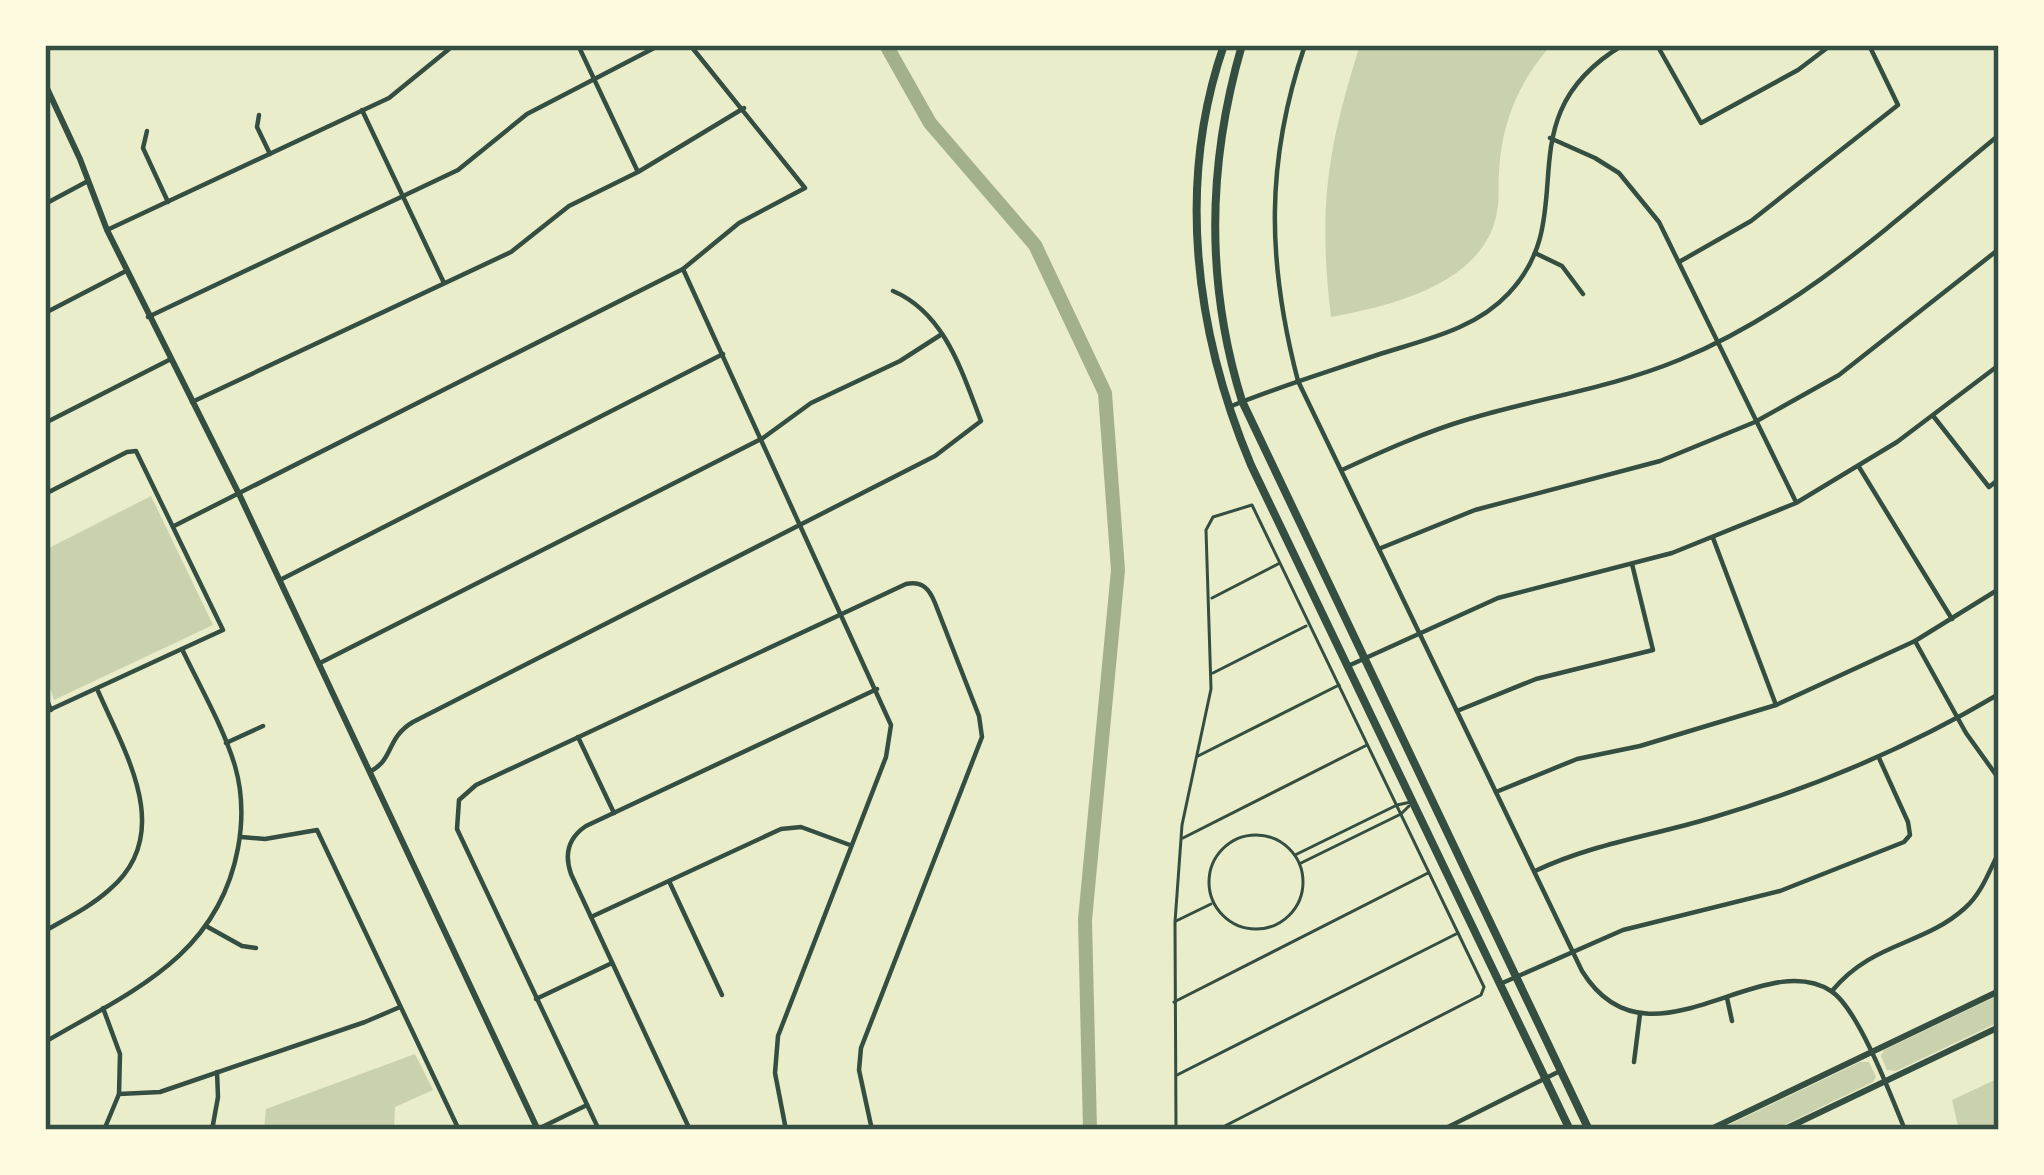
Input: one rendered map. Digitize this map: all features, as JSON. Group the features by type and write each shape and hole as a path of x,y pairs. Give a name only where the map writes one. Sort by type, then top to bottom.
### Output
{"main road":[{"path":"1224,45 1207,106 1197,245 1203,308 1229,407 1251,465 1570,1130"},
{"path":"1242,45 1218,144 1213,234 1223,327 1242,401 1588,1130"},
{"path":"1216,68 1234,73"},
{"path":"1413,802 1428,794"}],"street":[{"path":"106,230 405,88 454,45"},
{"path":"578,45 638,172"},
{"path":"148,316 464,167 527,114 660,45"},
{"path":"174,526 683,269 739,223 805,188 689,45"},
{"path":"1305,45 1280,139 1272,226 1282,312 1298,381 1573,950 1600,994 1640,1014 1788,982 1812,983 1832,991 1850,1011 1905,1130"},
{"path":"1229,407 1473,321 1507,296 1535,253 1546,209 1550,138 1563,104 1594,64 1623,45"},
{"path":"1657,45 1701,123 1798,70 1832,45"},
{"path":"1679,262 1750,220 1898,105 1869,45"},
{"path":"45,84 106,230 240,496 538,1130 587,1105"},
{"path":"192,402 518,249 569,206 638,172 744,108"},
{"path":"362,110 444,283"},
{"path":"260,115 257,127 270,154"},
{"path":"147,131 143,148 168,202"},
{"path":"1342,470 1465,420 1600,388 1717,343 1836,268 1999,135"},
{"path":"1550,138 1619,173 1659,223 1796,502"},
{"path":"45,204 88,182"},
{"path":"1381,548 1475,510 1660,461 1755,422 1839,375 1999,249"},
{"path":"1535,253 1562,266 1582,294"},
{"path":"683,269 889,717 891,739 778,1036 775,1073 786,1130"},
{"path":"45,313 127,272"},
{"path":"371,771 385,760 398,731 413,722 948,449 982,421 942,334 913,300 893,291"},
{"path":"320,663 763,438 811,403 900,361 942,334"},
{"path":"280,580 723,354"},
{"path":"45,422 169,360"},
{"path":"1348,666 1511,594 1713,538 1796,502 1934,417 1999,365"},
{"path":"1934,417 1989,487 1999,479"},
{"path":"45,494 136,451 223,630 48,711 45,694"},
{"path":"1859,466 1952,619"},
{"path":"1713,538 1776,705"},
{"path":"1457,711 1536,679 1653,650 1632,564"},
{"path":"599,1130 457,829 458,805 476,785 906,584 922,585 935,602 979,716 982,737 861,1048 859,1070 872,1130"},
{"path":"1496,792 1577,759 1695,731 1776,705 1915,640 1999,589"},
{"path":"1915,640 1999,779"},
{"path":"45,1042 171,966 206,926 230,881 240,837 239,783 226,743 182,649"},
{"path":"45,931 107,892 137,852 142,798 97,689"},
{"path":"690,1130 569,868 567,850 579,831 877,689"},
{"path":"1535,871 1604,843 1790,794 1879,758 1999,694"},
{"path":"226,743 263,726"},
{"path":"578,737 614,813"},
{"path":"1500,984 1623,930 1780,891 1904,842 1910,835 1908,822 1879,758"},
{"path":"591,917 791,826 850,844"},
{"path":"240,837 266,839 317,830 459,1130"},
{"path":"1832,991 1857,963 1965,908 1977,896 1999,852"},
{"path":"669,881 722,994"},
{"path":"206,926 242,946 256,948"},
{"path":"536,999 612,963"},
{"path":"1709,1130 1999,991"},
{"path":"1727,998 1732,1022"},
{"path":"119,1094 160,1092 401,1006"},
{"path":"103,1008 119,1046 119,1094 104,1130"},
{"path":"1634,1062 1640,1014"},
{"path":"1783,1130 1999,1027"},
{"path":"1442,1130 1560,1071"},
{"path":"212,1130 217,1072"}],"lane":[{"path":"1176,1130 1174,922 1181,839 1209,703 1208,522 1222,512 1252,506 1484,987 1481,995 1217,1130"},
{"path":"1209,599 1280,563"},
{"path":"1211,674 1309,624"},
{"path":"1197,757 1339,685"},
{"path":"1181,839 1369,744"},
{"path":"1295,855 1396,805 1413,802"},
{"path":"1300,863 1401,814 1413,802"},
{"path":"1238,838 1276,838 1300,863 1301,894 1292,912 1276,924 1246,927 1227,919 1214,903 1210,873 1215,859 1238,838"},
{"path":"1173,1003 1429,872"},
{"path":"1174,922 1214,903"},
{"path":"1176,1076 1459,933"}],"green space":[{"path":"1360,45 1551,45 1514,103 1501,153 1496,217 1472,260 1430,288 1331,317 1325,244 1328,180"},
{"path":"151,496 213,625 54,700 45,672 45,550"},
{"path":"1999,995 1999,1022 1896,1071 1887,1070 1881,1056 1884,1050"},
{"path":"415,1054 433,1090 395,1107 394,1130 264,1130 266,1109"},
{"path":"1860,1062 1869,1062 1876,1077 1873,1082 1774,1130 1718,1130"},
{"path":"1999,1078 1999,1130 1959,1130 1952,1100"}],"waterway":[{"path":"886,45 930,123 1035,245 1105,393 1118,570 1085,920 1090,1130"}]}
